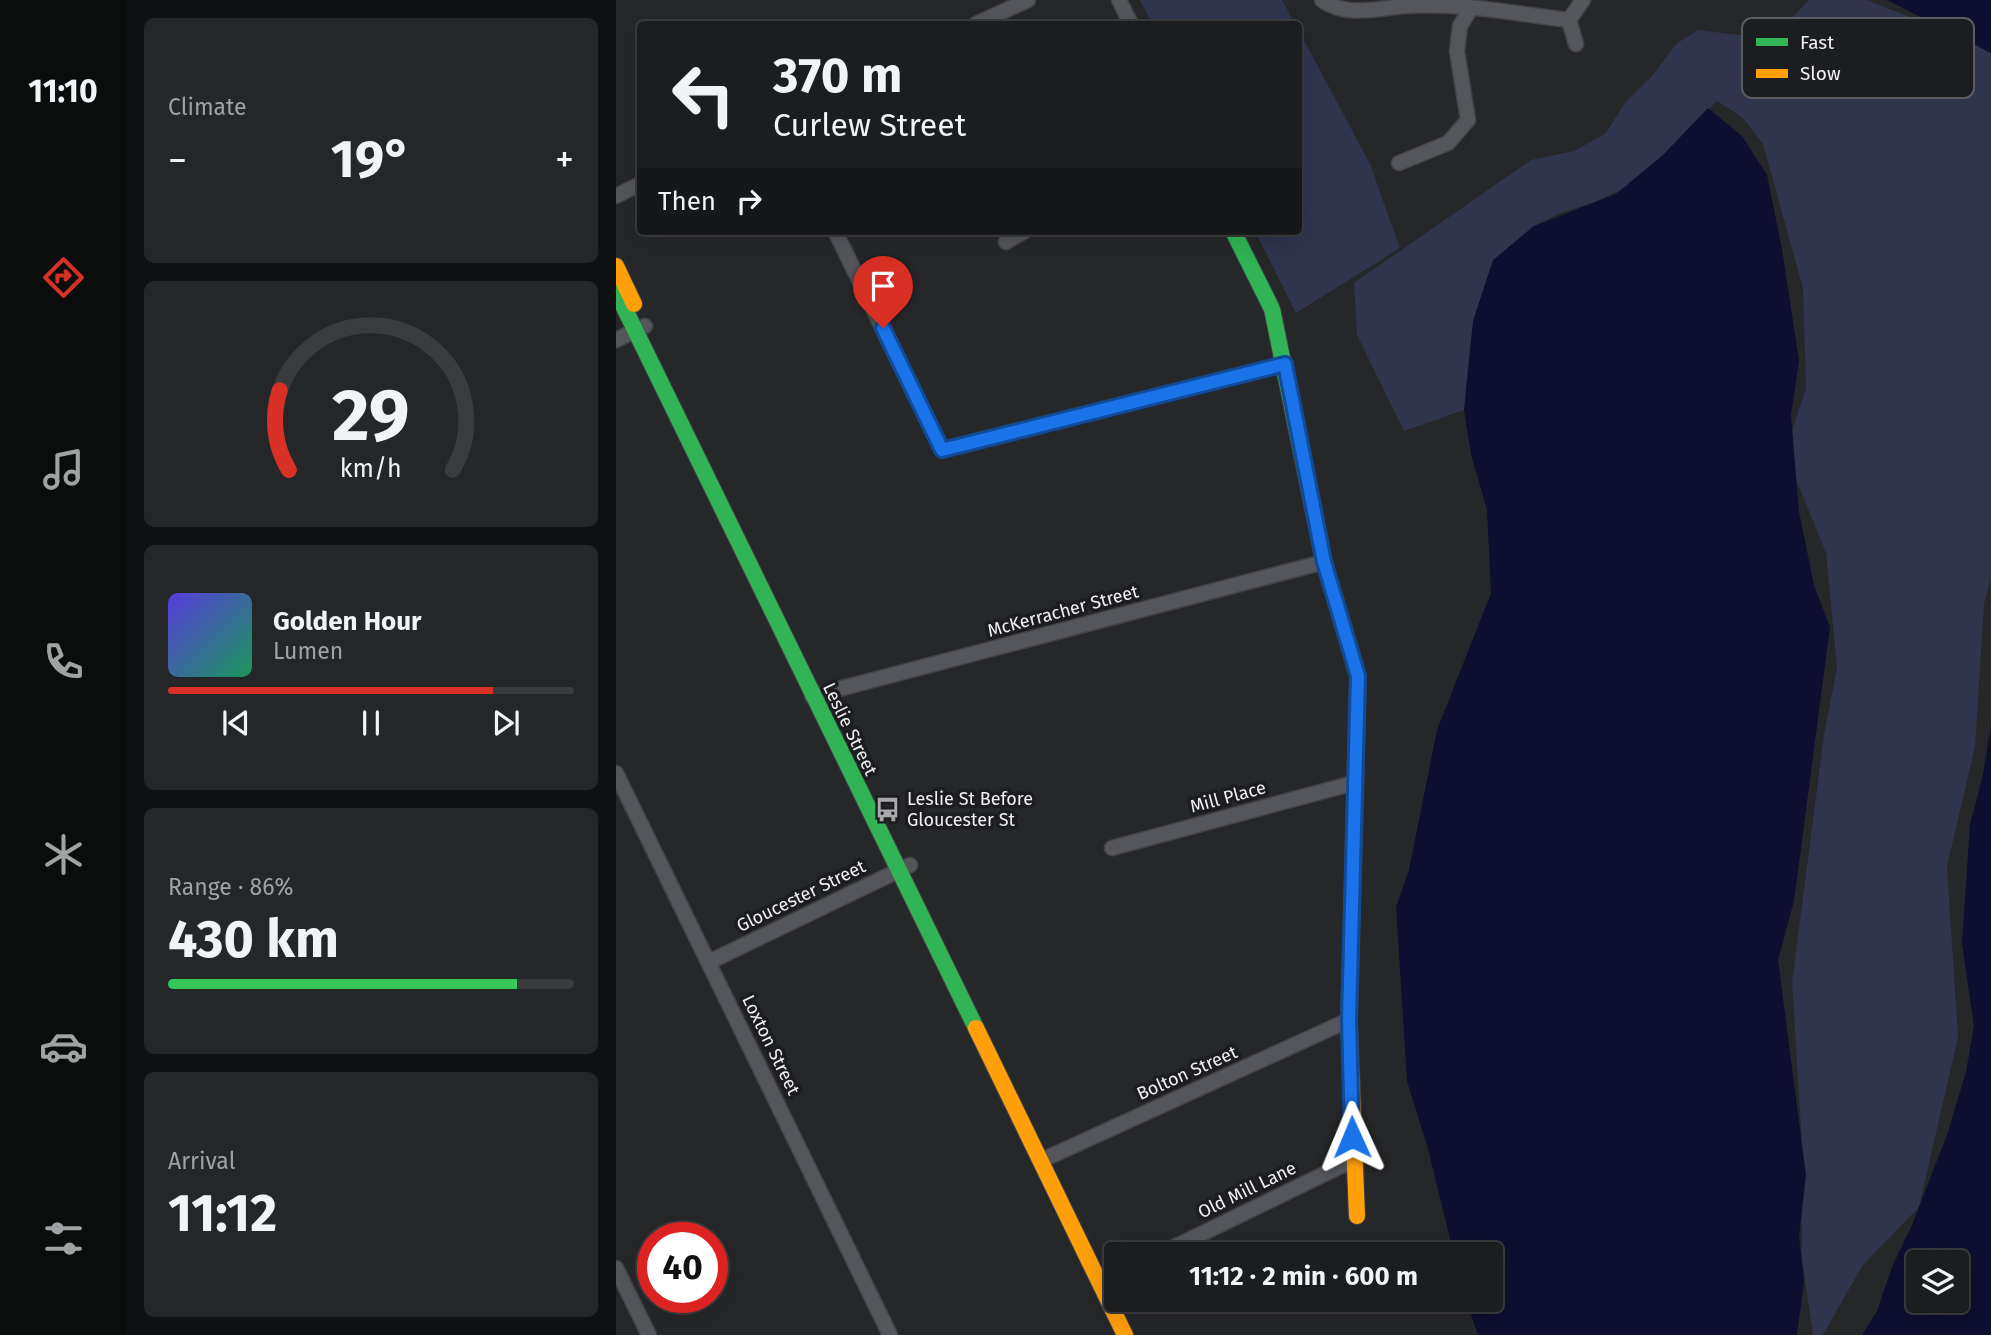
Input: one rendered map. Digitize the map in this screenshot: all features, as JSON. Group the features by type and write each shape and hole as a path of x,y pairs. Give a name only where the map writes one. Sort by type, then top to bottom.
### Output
{"street":[{"path":"982,21 1028,0"},
{"path":"1119,0 1130,21"},
{"path":"1322,0 1332,8 1351,12 1410,6 1471,8 1569,20"},
{"path":"1569,20 1583,0"},
{"path":"1399,163 1448,143 1468,120 1457,51 1460,26 1471,8"},
{"path":"1569,20 1576,44"},
{"path":"616,196 637,186"},
{"path":"837,235 942,450 1285,364"},
{"path":"1006,242 1019,235"},
{"path":"1235,235 1272,309 1324,562 1358,676 1349,1020 1357,1216"},
{"name":"Leslie Street","path":"616,267 640,329 1046,1158 1104,1268"},
{"name":"Leslie Street","path":"616,291 640,329"},
{"path":"616,340 640,329"},
{"name":"McKerracher Street","path":"818,693 1324,562"},
{"name":"Loxton Street","path":"616,773 890,1335"},
{"name":"Mill Place","path":"1112,848 1354,783"},
{"name":"Gloucester Street","path":"709,962 904,868"},
{"name":"Bolton Street","path":"1046,1158 1349,1020"},
{"name":"Old Mill Lane","path":"1185,1242 1353,1160"},
{"path":"616,1268 649,1335"},
{"name":"Leslie Street","path":"1119,1312 1125,1335"},
{"path":"1127,1312 1138,1335"}],"shaded area":[{"path":"1140,0 1282,0 1293,21 1150,21"},
{"path":"1809,0 1867,0 1913,18 1792,18"},
{"path":"1887,0 1991,0 1991,53 1974,44 1974,18 1922,18"},
{"path":"1698,30 1742,35 1742,98 1974,98 1974,42 1991,49 1991,578 1984,604 1975,747 1947,866 1958,1037 1919,1207 1862,1266 1823,1335 1813,1335 1802,1259 1802,1145 1792,982 1824,735 1837,667 1826,553 1785,452 1806,388 1803,288 1763,144 1742,117 1717,101 1634,184 1534,226 1507,249 1471,338 1464,410 1404,431 1357,335 1354,283 1531,160 1574,151 1605,134 1625,103 1652,76 1676,44"},
{"path":"1302,37 1370,164 1400,248 1296,313 1257,235 1302,235"},
{"path":"1708,108 1742,136 1767,175 1782,249 1799,361 1791,415 1799,512 1814,585 1830,627 1794,901 1778,960 1806,1175 1799,1236 1804,1281 1797,1335 1478,1335 1470,1312 1503,1312 1503,1242 1451,1242 1428,1149 1407,1081 1396,907 1409,870 1437,730 1491,593 1487,510 1471,454 1464,410 1473,321 1493,260 1534,226 1616,194 1663,155"},
{"path":"1991,724 1991,1335 1862,1335 1877,1311 1892,1267 1912,1225 1948,1132 1966,1072 1974,1026 1962,944 1970,824 1983,775"}],"traffic: fast":[{"path":"1235,235 1272,309 1324,562 1358,676 1354,837"},
{"path":"616,291 976,1028"}],"traffic: slow":[{"path":"616,266 634,304"},
{"path":"1354,837 1349,1020 1357,1216"},
{"path":"976,1028 1125,1335"}],"place":[{"name":"Leslie St Before Gloucester St","path":"887,809"}],"route":[{"path":"883,328 942,450 1285,364 1324,562 1358,676 1349,1020 1352,1137"}]}
